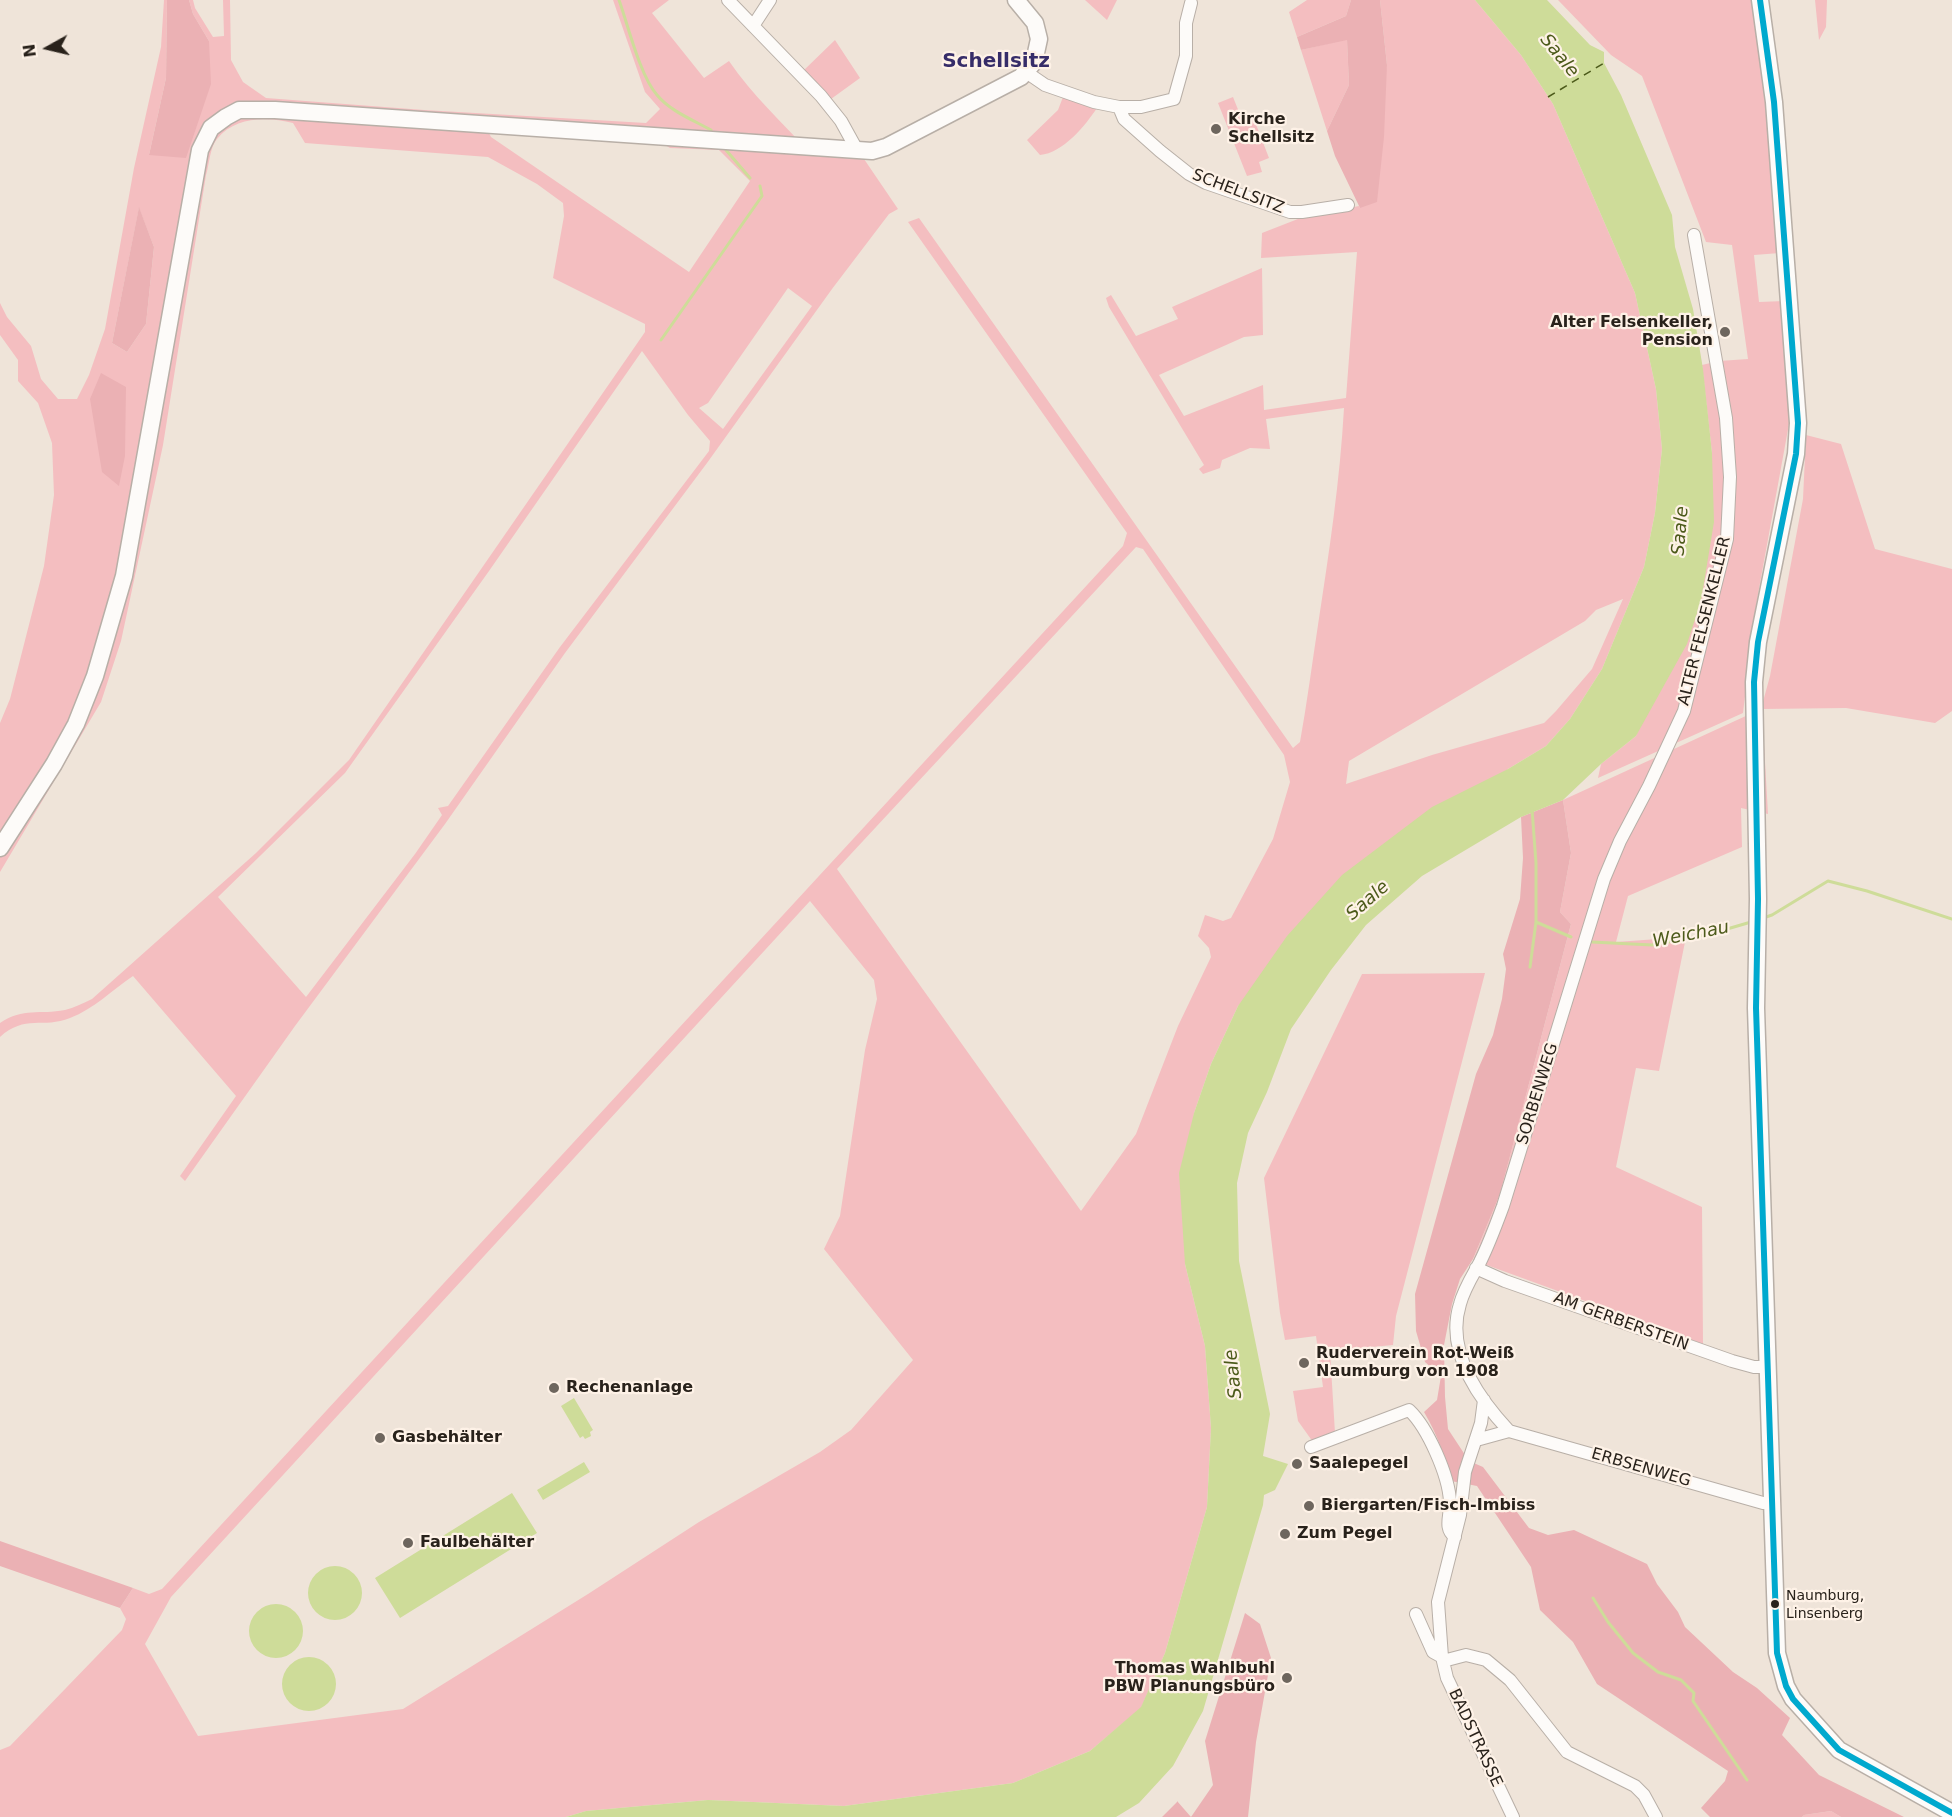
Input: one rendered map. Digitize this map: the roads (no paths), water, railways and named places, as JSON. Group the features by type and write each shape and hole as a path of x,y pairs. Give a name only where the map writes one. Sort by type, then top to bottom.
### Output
{"main road":[{"path":"0,848 54,764 76,724 95,676 124,576 200,150 211,128 239,110 275,110 872,151 886,147 1016,81 1026,72 1034,62 1039,39 1035,23 1016,0"},
{"path":"1760,0 1774,102 1798,423 1796,454 1755,669 1758,899 1756,981 1777,1653 1789,1693 1839,1750 1952,1813"}],"street":[{"path":"728,0 821,96 841,121 857,150"},
{"path":"753,27 770,0"},
{"path":"1026,72 1045,85 1094,102 1119,107 1141,107 1174,99 1186,56 1186,23 1191,3"},
{"name":"SCHELLSITZ","path":"1119,107 1124,119 1160,151 1189,174 1206,183 1290,212 1348,205"},
{"name":"ALTER FELSENKELLER","path":"1649,786 1672,737 1691,687 1725,551 1730,508 1726,418 1694,235"},
{"name":"SORBENWEG","path":"1509,1431 1484,1400 1463,1365 1456,1333 1460,1303 1494,1232 1503,1206 1604,879 1620,841 1649,786"},
{"name":"AM GERBERSTEIN","path":"1476,1268 1505,1281 1708,1354 1748,1366 1768,1367"},
{"path":"1455,1537 1465,1472 1481,1423 1484,1400"},
{"name":"BADSTRASSE","path":"1311,1447 1409,1410 1425,1429 1448,1487 1449,1532 1455,1537 1438,1602 1442,1659 1452,1691 1513,1817"},
{"path":"1477,1438 1509,1431"},
{"name":"ERBSENWEG","path":"1509,1431 1755,1501 1773,1503"},
{"name":"BADSTRASSE","path":"1416,1614 1433,1652 1442,1659"},
{"path":"1442,1659 1466,1655 1491,1663 1510,1680 1567,1752 1635,1786 1644,1795 1656,1817"}],"water":[{"name":"Saale","path":"1475,0 1547,0 1590,45 1604,52 1604,63 1621,95 1672,215 1675,247 1693,309 1703,369 1712,453 1714,522 1701,601 1687,644 1636,736 1601,764 1563,800 1521,817 1422,876 1366,925 1331,970 1291,1029 1267,1092 1248,1133 1237,1183 1239,1261 1270,1414 1263,1456 1288,1464 1275,1490 1264,1495 1203,1711 1173,1766 1139,1803 1116,1817 566,1817 586,1811 708,1800 844,1806 1013,1783 1090,1751 1141,1707 1165,1653 1207,1507 1211,1428 1205,1346 1185,1264 1179,1173 1194,1113 1211,1064 1238,1006 1287,936 1342,875 1432,807 1508,769 1546,746 1570,719 1602,669 1644,567 1655,513 1662,449 1656,389 1635,293 1553,104 1521,55"},
{"path":"574,1398 593,1430 590,1432 591,1436 585,1439 583,1436 580,1438 561,1406"},
{"path":"584,1462 590,1472 543,1500 537,1490"},
{"path":"512,1493 537,1533 400,1618 375,1578"},
{"path":"335,1566 345,1568 354,1574 360,1583 362,1593 360,1603 354,1612 345,1618 335,1620 325,1618 316,1612 310,1603 308,1593 310,1583 316,1574 325,1568"},
{"path":"276,1604 286,1606 295,1612 301,1621 303,1631 301,1641 295,1650 286,1656 276,1658 266,1656 257,1650 251,1641 249,1631 251,1621 257,1612 266,1606"},
{"path":"309,1657 319,1659 328,1665 334,1674 336,1684 334,1694 328,1703 319,1709 309,1711 299,1709 290,1703 284,1694 282,1684 284,1674 290,1665 299,1659"}],"waterway":[{"path":"619,0 645,76 657,95 668,106 711,130"},
{"path":"726,150 750,178"},
{"path":"661,340 762,196 760,186"},
{"name":"Weichau","path":"1530,967 1536,922 1536,863 1532,809"},
{"name":"Weichau","path":"1763,918 1772,915 1828,881 1867,891 1952,919"},
{"name":"Weichau","path":"1536,922 1571,937"},
{"name":"Weichau","path":"1592,942 1652,945 1710,934 1751,922"},
{"path":"1593,1598 1608,1622 1633,1653 1658,1672 1681,1680 1694,1693 1693,1701 1747,1780"}],"place":[{"name":"Kirche Schellsitz","path":"1216,129"},
{"name":"Alter Felsenkeller, Pension","path":"1725,332"},
{"name":"Ruderverein Rot-Weiß Naumburg von 1908","path":"1304,1363"},
{"name":"Rechenanlage","path":"554,1388"},
{"name":"Gasbehälter","path":"380,1438"},
{"name":"Saalepegel","path":"1297,1464"},
{"name":"Biergarten/Fisch-Imbiss","path":"1309,1506"},
{"name":"Zum Pegel","path":"1285,1534"},
{"name":"Faulbehälter","path":"408,1543"},
{"name":"Naumburg, Linsenberg","path":"1775,1604"},
{"name":"Thomas Wahlbuhl PBW Planungsbüro","path":"1287,1678"}],"district":[{"name":"Schellsitz","path":"996,62"}]}
